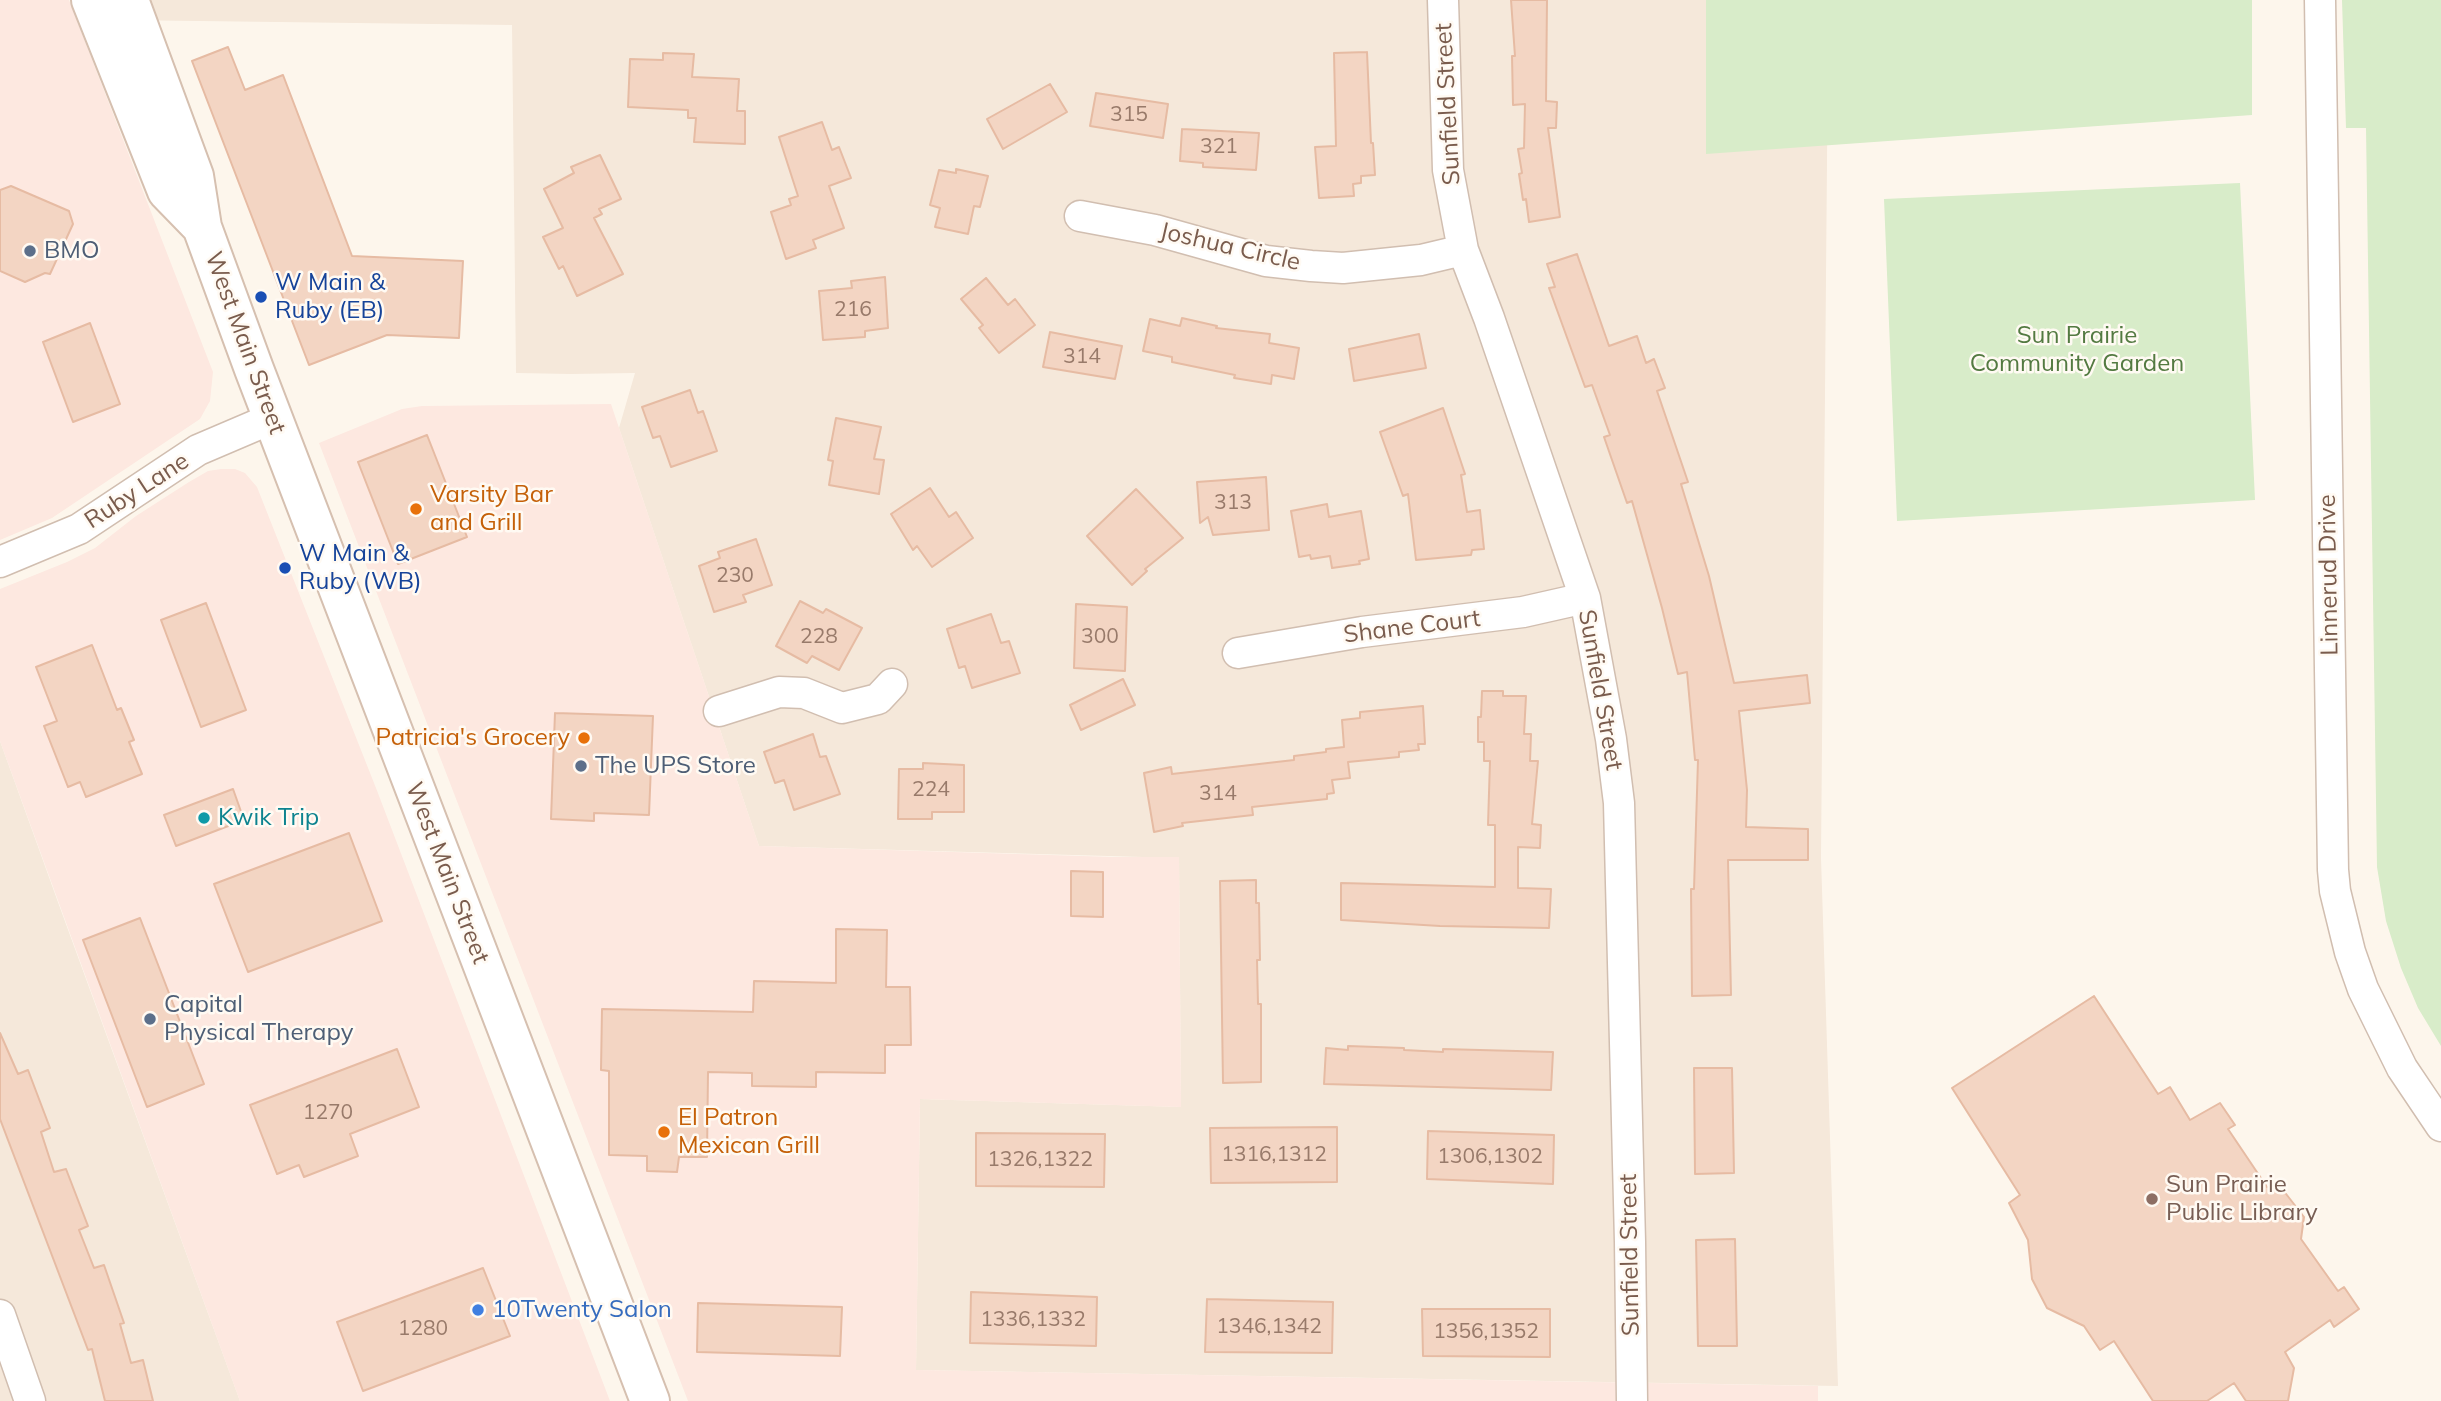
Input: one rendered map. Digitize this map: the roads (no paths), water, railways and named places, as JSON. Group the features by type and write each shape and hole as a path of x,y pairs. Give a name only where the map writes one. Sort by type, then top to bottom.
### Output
{"main road":[{"name":"West Main Street","path":"90,0 167,191 202,227"},
{"name":"West Main Street","path":"129,0 194,176 202,227 272,418 650,1401"}],"street":[{"name":"Sunfield Street","path":"1443,0 1448,170 1463,250 1489,318 1584,598 1611,739 1619,803 1632,1401"},
{"name":"Linnerud Drive","path":"2320,0 2335,891 2350,952 2363,989 2402,1068 2441,1126"},
{"name":"Joshua Circle","path":"1080,216 1155,230 1266,261 1311,266 1343,268 1421,260 1463,250"},
{"name":"Ruby Lane","path":"0,562 79,529 198,450 272,418"},
{"name":"Shane Court","path":"1238,653 1362,632 1523,612 1584,598"},
{"path":"719,711 779,692 804,693 842,708 878,699 892,684"},
{"path":"0,1315 30,1401"}],"place":[{"name":"BMO","path":"30,251"},
{"name":"W Main & Ruby (EB)","path":"261,297"},
{"name":"Varsity Bar and Grill","path":"416,509"},
{"name":"W Main & Ruby (WB)","path":"285,568"},
{"name":"Patricia's Grocery","path":"584,738"},
{"name":"The UPS Store","path":"581,766"},
{"name":"Kwik Trip","path":"204,818"},
{"name":"Capital Physical Therapy","path":"150,1019"},
{"name":"El Patron Mexican Grill","path":"664,1132"},
{"name":"Sun Prairie Public Library","path":"2152,1199"},
{"name":"10Twenty Salon","path":"478,1310"}],"park label":[{"name":"Sun Prairie Community Garden","path":"2077,350"}]}
